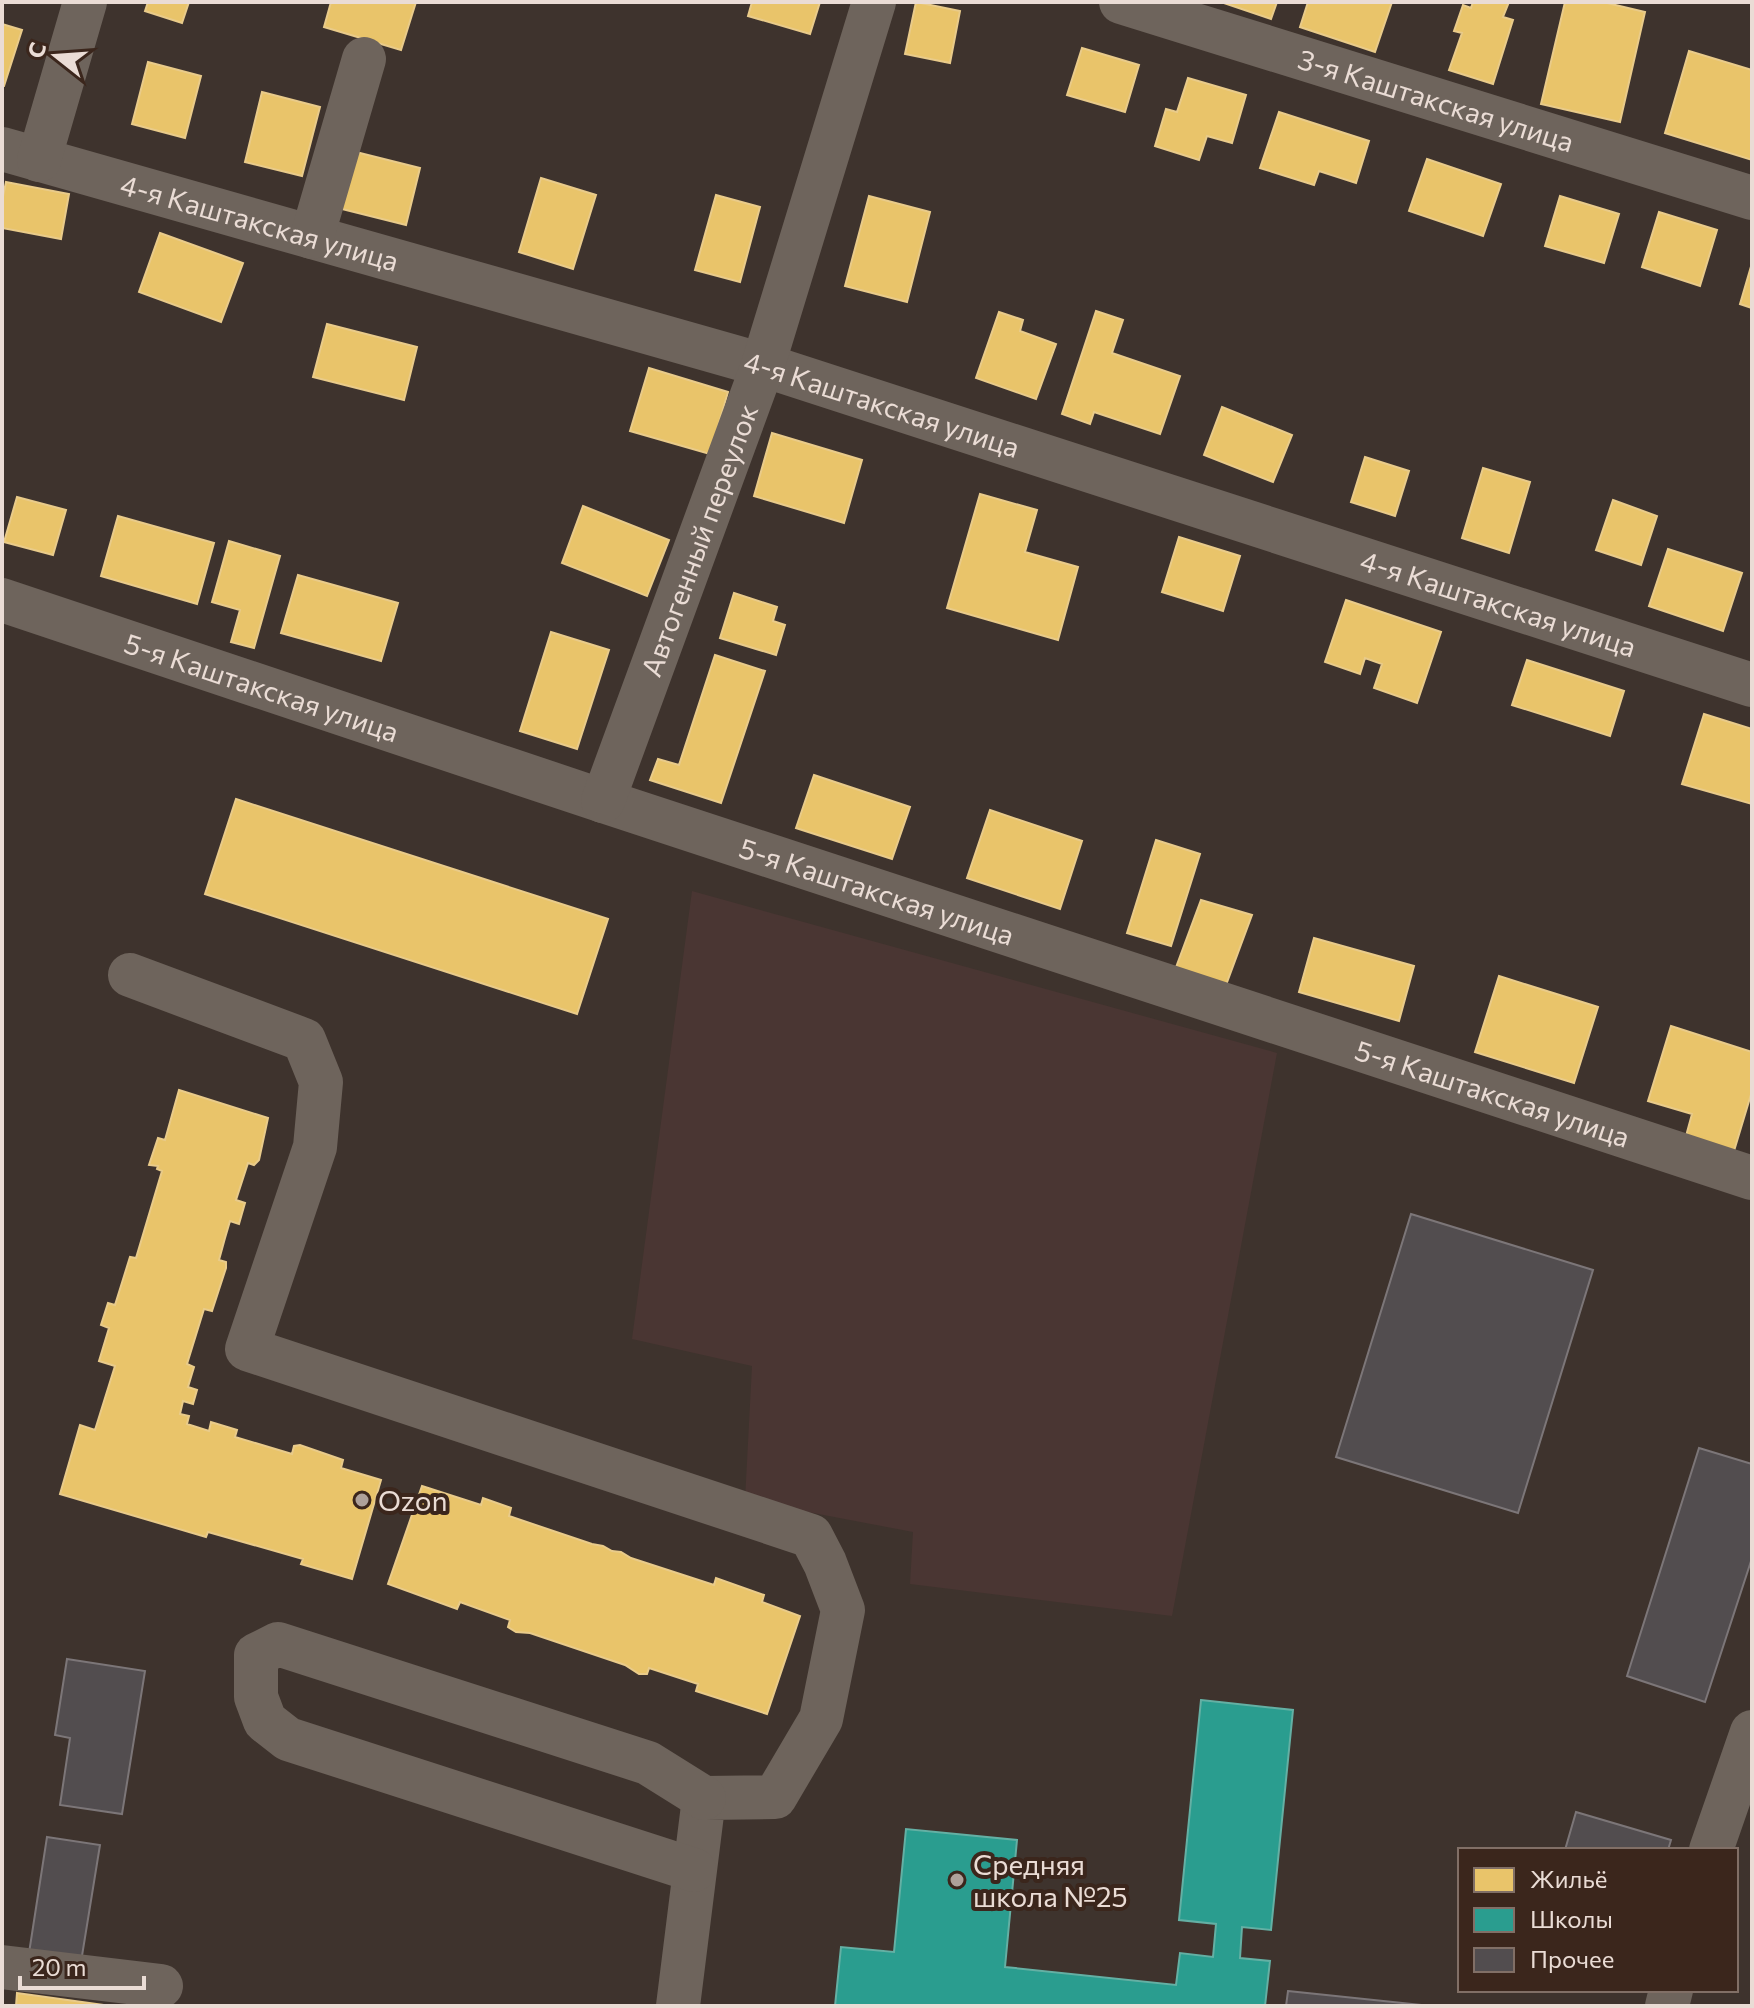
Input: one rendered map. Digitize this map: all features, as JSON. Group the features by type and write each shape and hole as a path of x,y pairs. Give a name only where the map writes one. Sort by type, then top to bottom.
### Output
{"street":[{"path":"21,154 85,2"},
{"name":"Автогенный переулок","path":"603,801 763,365 874,2"},
{"name":"3-я Каштакская улица","path":"1121,2 1752,198"},
{"path":"312,237 364,59"},
{"name":"4-я Каштакская улица","path":"21,154 763,365 1752,685"},
{"name":"5-я Каштакская улица","path":"2,600 1752,1178"},
{"path":"130,975 304,1040 321,1082 315,1147 247,1349 811,1536 843,1610 821,1719 775,1797 704,1798 648,1763 278,1644 256,1655 256,1697 265,1721 288,1739 694,1870"},
{"path":"1712,1848 1752,1732"},
{"path":"678,2006 704,1798"},
{"path":"2,1967 161,1986"}],"shaded area":[{"path":"692,891 1277,1053 1172,1616 910,1584 913,1532 745,1500 752,1366 632,1339"}],"building: Жильё":[{"path":"148,2 189,2 182,23 145,11"},
{"path":"331,2 416,2 401,50 324,27"},
{"path":"752,2 820,2 810,34 748,16"},
{"path":"916,2 960,11 950,63 905,54"},
{"path":"1221,2 1277,2 1271,19"},
{"path":"1308,2 1392,2 1375,52 1300,27"},
{"path":"1473,2 1509,2 1503,17 1513,20 1493,84 1449,70 1462,33 1454,31 1463,5 1471,8"},
{"path":"1565,2 1603,2 1645,12 1620,122 1541,104"},
{"path":"2,24 22,30 4,86 2,86"},
{"path":"1082,48 1139,65 1125,112 1067,95"},
{"path":"1689,51 1752,70 1752,160 1665,133"},
{"path":"148,62 201,76 185,138 132,124"},
{"path":"1188,78 1246,95 1232,143 1207,136 1199,160 1155,146 1166,109 1177,112"},
{"path":"262,92 320,107 302,176 245,162"},
{"path":"1279,112 1369,141 1356,183 1319,171 1314,185 1260,168"},
{"path":"352,151 420,168 406,225 338,208"},
{"path":"1427,159 1501,184 1483,236 1409,211"},
{"path":"541,178 596,195 573,269 519,252"},
{"path":"6,182 69,194 61,239 2,228"},
{"path":"716,195 760,207 740,282 695,270"},
{"path":"869,196 930,212 907,302 845,286"},
{"path":"1560,196 1619,214 1604,263 1545,246"},
{"path":"1659,212 1717,230 1700,286 1642,267"},
{"path":"160,233 243,263 221,322 139,292"},
{"path":"1752,263 1752,308 1740,304"},
{"path":"1096,311 1123,320 1112,353 1180,376 1160,434 1094,412 1090,424 1062,414"},
{"path":"999,312 1023,320 1020,331 1056,344 1036,399 976,378"},
{"path":"327,324 417,347 404,400 313,377"},
{"path":"649,368 728,392 710,454 630,431"},
{"path":"1222,407 1292,435 1273,482 1204,455"},
{"path":"772,433 862,460 844,523 754,496"},
{"path":"1365,457 1409,471 1395,516 1351,502"},
{"path":"1483,468 1530,482 1509,553 1462,538"},
{"path":"980,494 1037,510 1025,552 1078,567 1058,640 947,608"},
{"path":"17,497 66,510 53,555 4,542"},
{"path":"1613,500 1657,516 1641,565 1596,550"},
{"path":"583,506 669,540 647,596 562,563"},
{"path":"118,516 214,543 197,604 101,576"},
{"path":"1179,537 1240,556 1223,611 1162,592"},
{"path":"229,541 280,556 254,648 231,642 240,610 212,602"},
{"path":"1668,549 1742,573 1723,631 1649,606"},
{"path":"298,575 398,603 381,661 281,633"},
{"path":"734,593 777,607 773,621 785,625 776,655 720,638"},
{"path":"1346,600 1441,632 1417,703 1374,688 1382,664 1365,658 1360,674 1325,662"},
{"path":"551,632 609,650 577,749 520,731"},
{"path":"715,655 765,671 721,803 650,780 658,759 679,765"},
{"path":"1527,660 1624,691 1610,736 1512,705"},
{"path":"1704,714 1752,729 1752,804 1682,784"},
{"path":"814,775 910,807 892,859 796,828"},
{"path":"236,799 608,919 577,1014 205,894"},
{"path":"990,810 1082,841 1060,909 967,878"},
{"path":"1156,840 1200,854 1171,946 1127,933"},
{"path":"1201,900 1252,915 1226,985 1175,970"},
{"path":"1314,938 1414,966 1399,1021 1299,992"},
{"path":"1499,976 1598,1007 1574,1083 1475,1052"},
{"path":"1671,1026 1752,1052 1752,1091 1734,1151 1686,1136 1692,1114 1648,1101"},
{"path":"179,1090 268,1118 259,1160 254,1165 248,1163 236,1200 245,1203 239,1224 230,1221 219,1260 226,1262 226,1268 212,1311 204,1309 187,1364 194,1367 188,1387 197,1390 193,1404 183,1401 180,1414 189,1416 187,1424 209,1431 211,1422 237,1430 235,1437 292,1454 294,1446 300,1445 343,1460 341,1468 381,1480 352,1579 301,1564 303,1559 208,1532 206,1537 60,1494 80,1425 95,1430 115,1366 99,1361 109,1328 101,1325 108,1303 115,1305 130,1257 136,1258 162,1171 157,1169 158,1166 149,1165 158,1138 165,1140"},
{"path":"422,1486 481,1505 483,1498 511,1508 509,1516 714,1585 716,1578 764,1595 762,1602 800,1616 767,1714 696,1691 698,1684 649,1668 647,1674 639,1674 625,1665 530,1633 516,1632 508,1627 510,1620 460,1602 457,1609 388,1584"},
{"path":"17,1993 111,2006 16,2006"}],"building: Школы":[{"name":"Средняя школа №25","path":"1201,1700 1293,1710 1271,1930 1242,1927 1240,1958 1270,1961 1265,2006 835,2006 841,1947 894,1952 906,1829 1017,1840 1005,1967 1176,1985 1180,1953 1213,1957 1216,1924 1179,1920"}],"building: Прочее":[{"path":"1411,1214 1593,1270 1518,1513 1336,1457"},
{"path":"1699,1448 1752,1464 1752,1558 1705,1702 1627,1676"},
{"path":"67,1659 145,1671 122,1814 60,1805 70,1738 55,1735"},
{"path":"1576,1812 1671,1840 1669,1848 1566,1848"},
{"path":"47,1837 100,1845 81,1962 29,1953"},
{"path":"1288,1991 1431,2006 1286,2006"}],"place":[{"name":"Ozon","path":"362,1500"},
{"name":"Средняя школа №25","path":"957,1880"}]}
